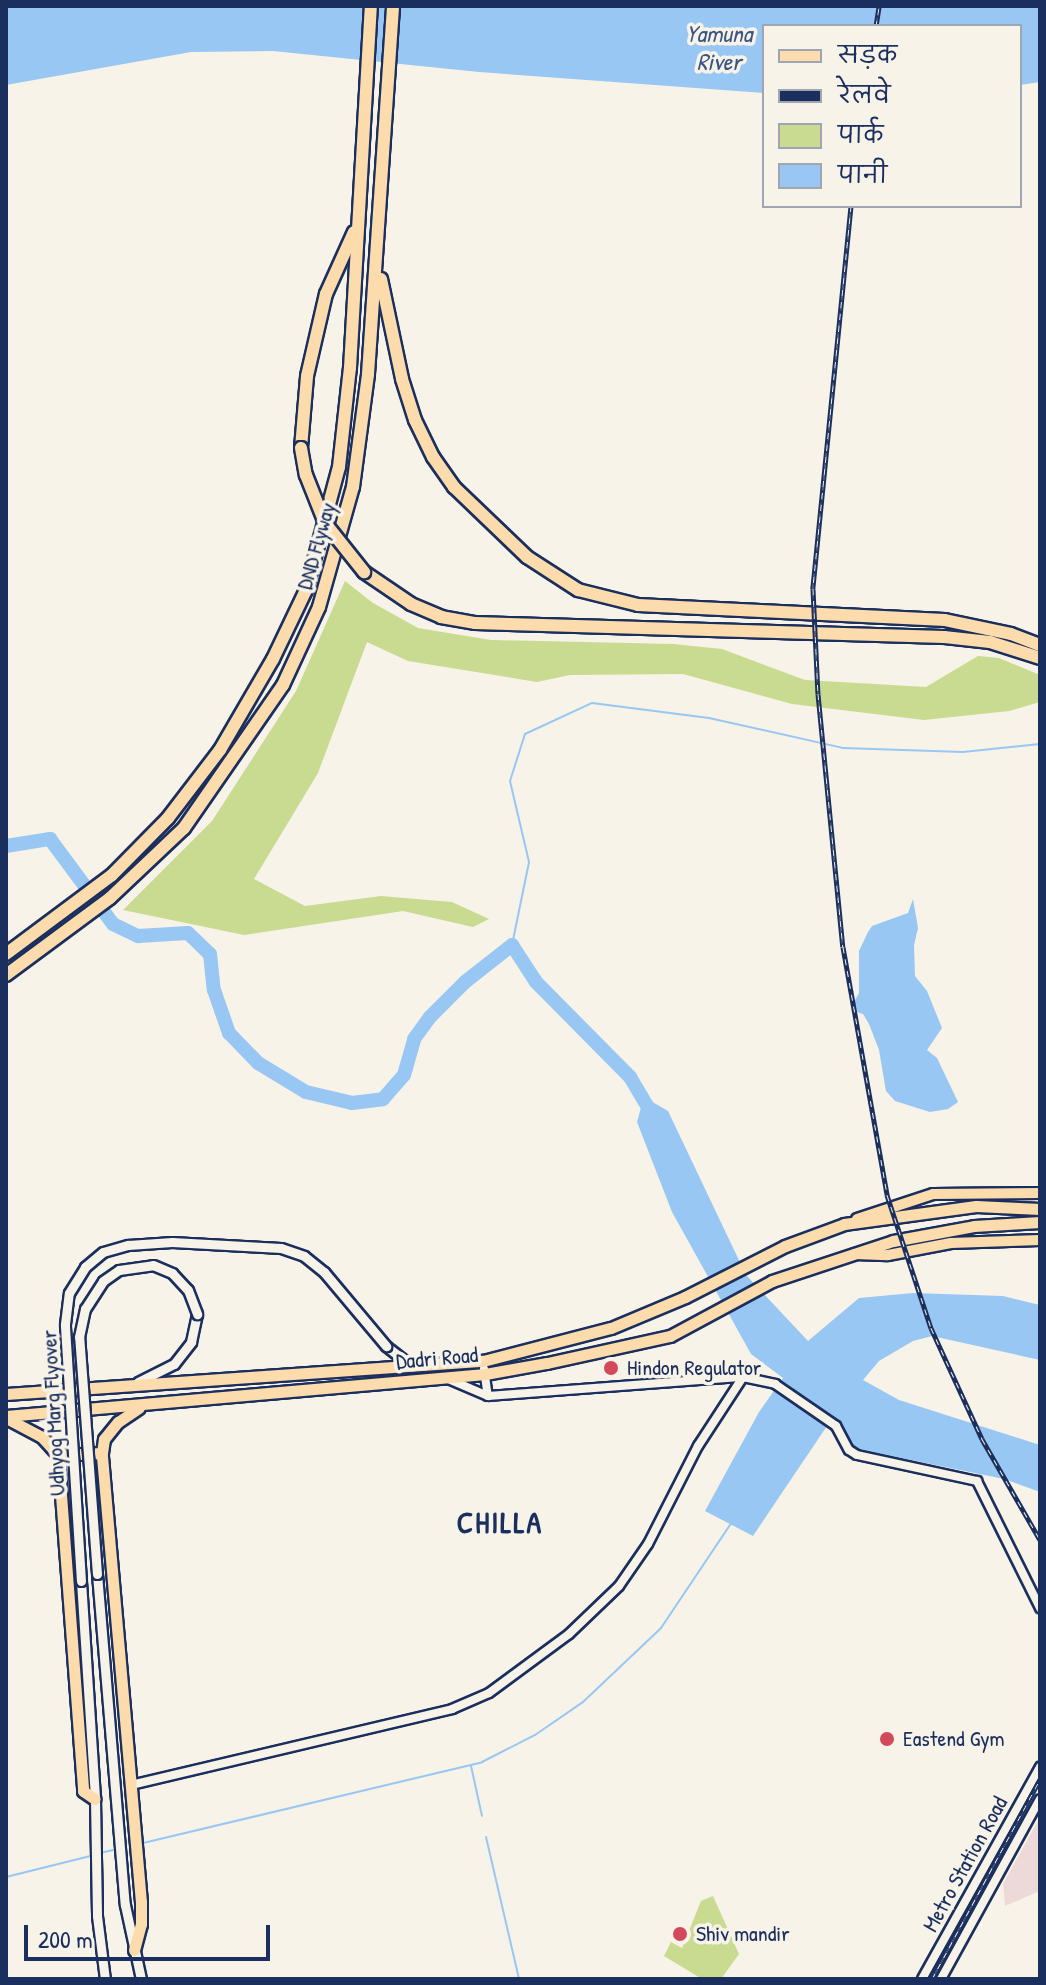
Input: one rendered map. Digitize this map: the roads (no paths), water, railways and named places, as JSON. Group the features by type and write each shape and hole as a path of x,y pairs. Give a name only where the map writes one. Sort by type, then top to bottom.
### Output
{"highway":[{"name":"DND Flyway","path":"6,954 99,885 168,818 220,750 273,659 306,590 339,467 350,368 371,6"},
{"name":"DND Flyway","path":"6,975 110,898 184,828 234,761 283,685 319,607 353,487 368,374 393,6"},
{"path":"358,222 326,294 307,376 301,448 306,475 325,523 364,572 411,604 441,617 475,623 944,637 990,642 1040,658"},
{"path":"378,232 382,291 402,379 415,420 433,457 454,487 517,548 578,590 638,605 945,620 1011,634 1040,645"},
{"name":"Dadri Road","path":"6,1394 483,1361 611,1328 685,1297 785,1246 844,1224 976,1206 1040,1209"},
{"name":"Dadri Road","path":"6,1417 485,1374 639,1344 703,1321 772,1281 893,1241 974,1226 1040,1222"},
{"path":"29,1415 49,1405 48,1391"},
{"path":"134,1950 141,1924 141,1902 102,1453 104,1439 118,1422 143,1406"},
{"path":"6,1417 42,1437 58,1455 83,1791 95,1799"},
{"path":"58,1455 102,1453"}],"main road":[{"path":"844,1224 933,1194 1040,1193"},
{"path":"851,1254 888,1255 951,1243 1040,1240"},
{"name":"Udhyog Marg Flyover","path":"105,1979 97,1916 95,1799 65,1324 69,1293 85,1267 103,1252 128,1245 172,1242 281,1248 304,1256 324,1272 386,1346 412,1366"},
{"name":"Udhyog Marg Flyover","path":"123,1386 148,1380 174,1364 191,1342 197,1314 188,1290 172,1273 153,1265 119,1270 103,1281 85,1309 79,1337 125,1905 141,1979"}],"street":[{"path":"483,1361 488,1396"},
{"path":"452,1363 449,1378 488,1396 743,1377 775,1384 836,1426 849,1450 857,1455 977,1481 1040,1608"},
{"path":"131,1785 452,1709 489,1693 569,1634 619,1586 648,1544 698,1446 743,1377"},
{"name":"Metro Station Road","path":"922,1979 1040,1767"},
{"name":"Metro Station Road","path":"941,1979 1040,1799"}],"water":[{"name":"Yamuna River","path":"6,6 1040,6 1040,82 1022,85 1022,24 762,24 762,93 479,72 273,51 191,52 6,85"},
{"path":"913,899 918,928 914,945 915,976 927,991 942,1028 927,1050 937,1058 958,1102 948,1109 930,1112 895,1101 886,1091 879,1050 869,1024 863,1014 857,1012 854,1002 859,993 859,951 868,932 872,926 908,913"},
{"path":"644,1097 668,1111 746,1275 808,1341 859,1298 913,1293 1003,1296 1040,1305 1040,1360 932,1336 913,1341 879,1361 863,1380 899,1400 1040,1445 1040,1492 1004,1479 852,1448 842,1424 833,1417 753,1536 705,1511 759,1412 783,1378 751,1354 672,1212 637,1122"}],"waterway":[{"path":"512,945 529,862 510,781 525,734 592,703 709,718 843,748 963,752 1040,744"},
{"path":"6,846 50,839 113,924 138,936 188,933 210,954 214,990 229,1033 258,1063 306,1092 352,1103 383,1099 404,1075 414,1039 430,1017 465,982 512,945 536,982 630,1077 652,1114"},
{"path":"139,1844 482,1762 535,1735 583,1702 661,1628 732,1522"},
{"path":"471,1766 482,1816"},
{"path":"486,1837 519,1979"},
{"path":"100,1853 117,1849"},
{"path":"6,1877 94,1855"}],"railway":[{"path":"876,24 879,6"},
{"path":"851,208 813,589 818,694 843,947 887,1195 931,1328 982,1439 1040,1540"},
{"path":"932,1979 1040,1779"}],"place":[{"name":"Hindon Regulator","path":"611,1368"},
{"name":"Eastend Gym","path":"887,1739"},
{"name":"Shiv mandir","path":"680,1934"}],"district":[{"name":"CHILLA","path":"500,1522"}]}
